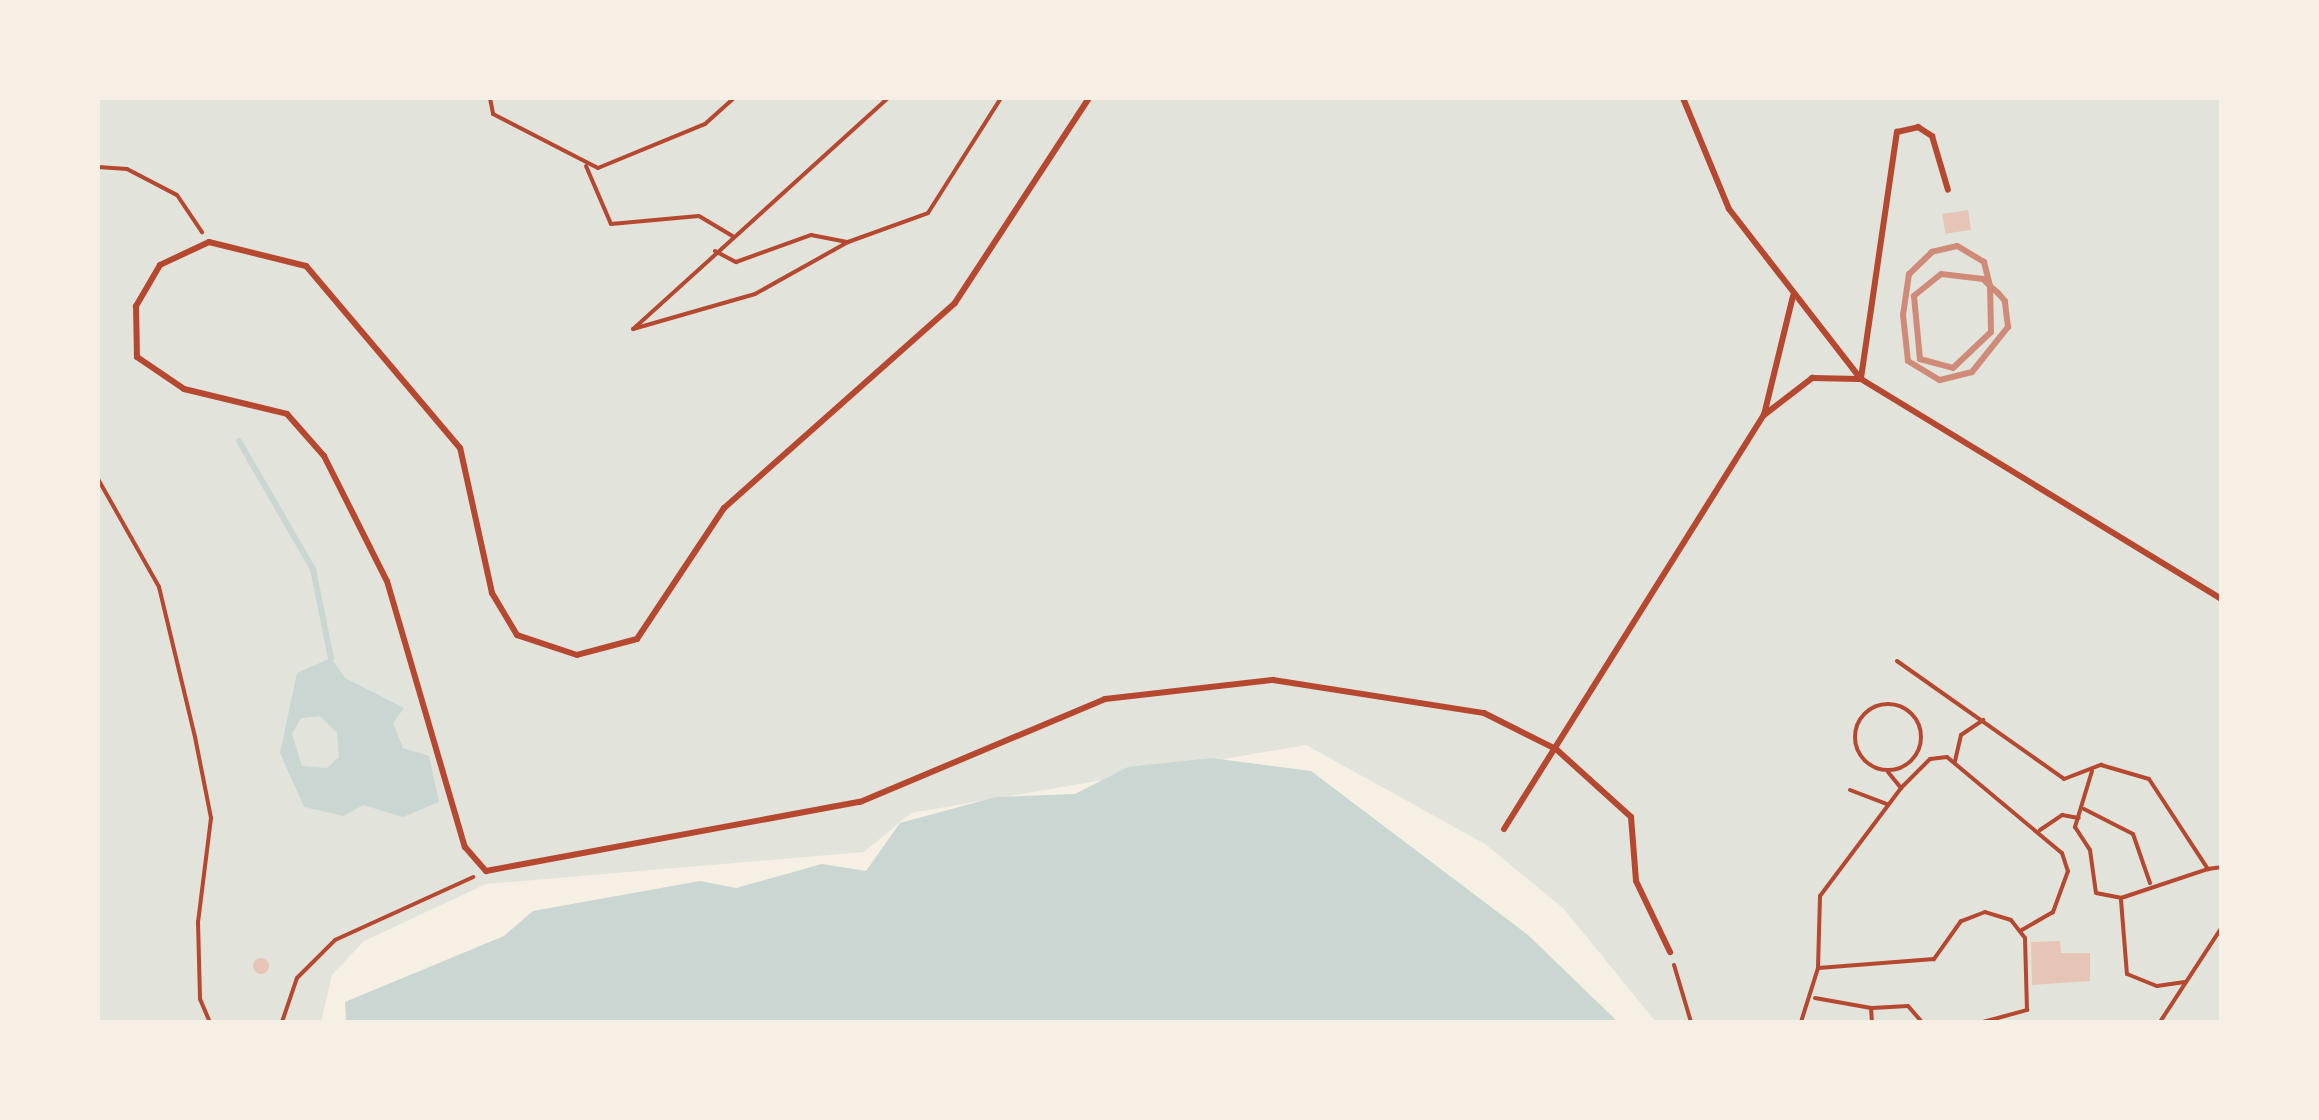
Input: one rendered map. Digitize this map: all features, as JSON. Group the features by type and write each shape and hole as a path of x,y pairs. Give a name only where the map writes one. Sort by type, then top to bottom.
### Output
{"lane":[{"path":"1089,98 955,303 724,508 637,639 577,655 516,634 492,592 460,448 306,266 209,242 160,265 136,306 137,357 184,388 287,414 324,456 387,581 465,847 486,870 860,802 1105,699 1273,680 1484,713 1556,749 1631,818 1636,881 1670,952"},
{"path":"1683,98 1728,208 1861,379 2222,598"},
{"path":"1861,379 1897,132 1932,136 1948,190"},
{"path":"1504,829 1764,415 1793,296"},
{"path":"1764,415 1812,378 1861,379"}],"path":[{"path":"490,98 492,114 598,168 650,149 734,98"},
{"path":"888,98 715,251 634,330 755,294 848,242 928,213 1002,98"},
{"path":"585,164 610,224 699,216 732,236"},
{"path":"98,166 126,169 177,195 209,242"},
{"path":"715,251 736,262 812,235 848,242"},
{"path":"98,479 159,587 198,754 211,818 198,922 200,999 210,1022"},
{"path":"1897,662 2064,779 2092,769 2148,779 2208,868"},
{"path":"1900,788 1887,770 1866,763 1854,744 1858,722 1874,706 1907,710 1920,728 1918,750"},
{"path":"1955,761 1961,735 1983,720"},
{"path":"1918,750 1930,758 1955,761 2040,830 2068,871 2054,912 2022,930"},
{"path":"1887,770 1918,750"},
{"path":"1801,1022 1815,998 1820,896 1886,804 1930,758"},
{"path":"2092,769 2078,818 2096,893 2121,898 2150,883 2222,867"},
{"path":"1850,790 1886,804"},
{"path":"2083,808 2133,834 2150,883"},
{"path":"2040,830 2062,815 2078,818"},
{"path":"282,1022 297,978 336,940 486,870"},
{"path":"2121,898 2127,974 2158,986 2186,982"},
{"path":"1818,968 1934,960 1962,921 1985,912 2022,930"},
{"path":"2160,1022 2222,928"},
{"path":"1983,1022 2027,1010 2022,930"},
{"path":"1670,952 1691,1022"},
{"path":"1815,998 1871,1008 1908,1006 1922,1022"},
{"path":"1871,1008 1872,1022"}],"shaded area":[{"path":"98,98 2221,98 2221,1022 1656,1022 1563,908 1485,844 1306,745 911,813 864,852 486,884 364,941 332,975 321,1022 98,1022"},
{"path":"331,658 345,678 404,708 393,723 403,748 429,756 439,802 403,817 363,805 344,816 304,807 280,753 297,673","holes":["320,716 337,733 339,757 327,768 302,766 292,734 301,718"]},
{"path":"1211,758 1311,771 1528,935 1618,1022 346,1022 345,1002 504,936 533,911 700,881 736,888 822,864 866,871 900,823 996,797 1075,794 1128,767"}],"building":[{"path":"1968,210 1971,230 1945,234 1942,214"},
{"path":"2060,941 2061,953 2090,953 2090,981 2032,985 2031,942"},
{"path":"261,958 269,966 261,974 253,966"}],"waterway":[{"path":"239,441 313,569 331,658"}],"railway":[{"path":"1903,315 1908,361 1940,380 1972,372 2008,327 2005,301 1998,293 1990,286 1983,279 1941,274 1914,296 1920,359 1953,368 1991,332 1990,286 1984,262 1957,246 1932,252 1909,274 1903,315"}]}
